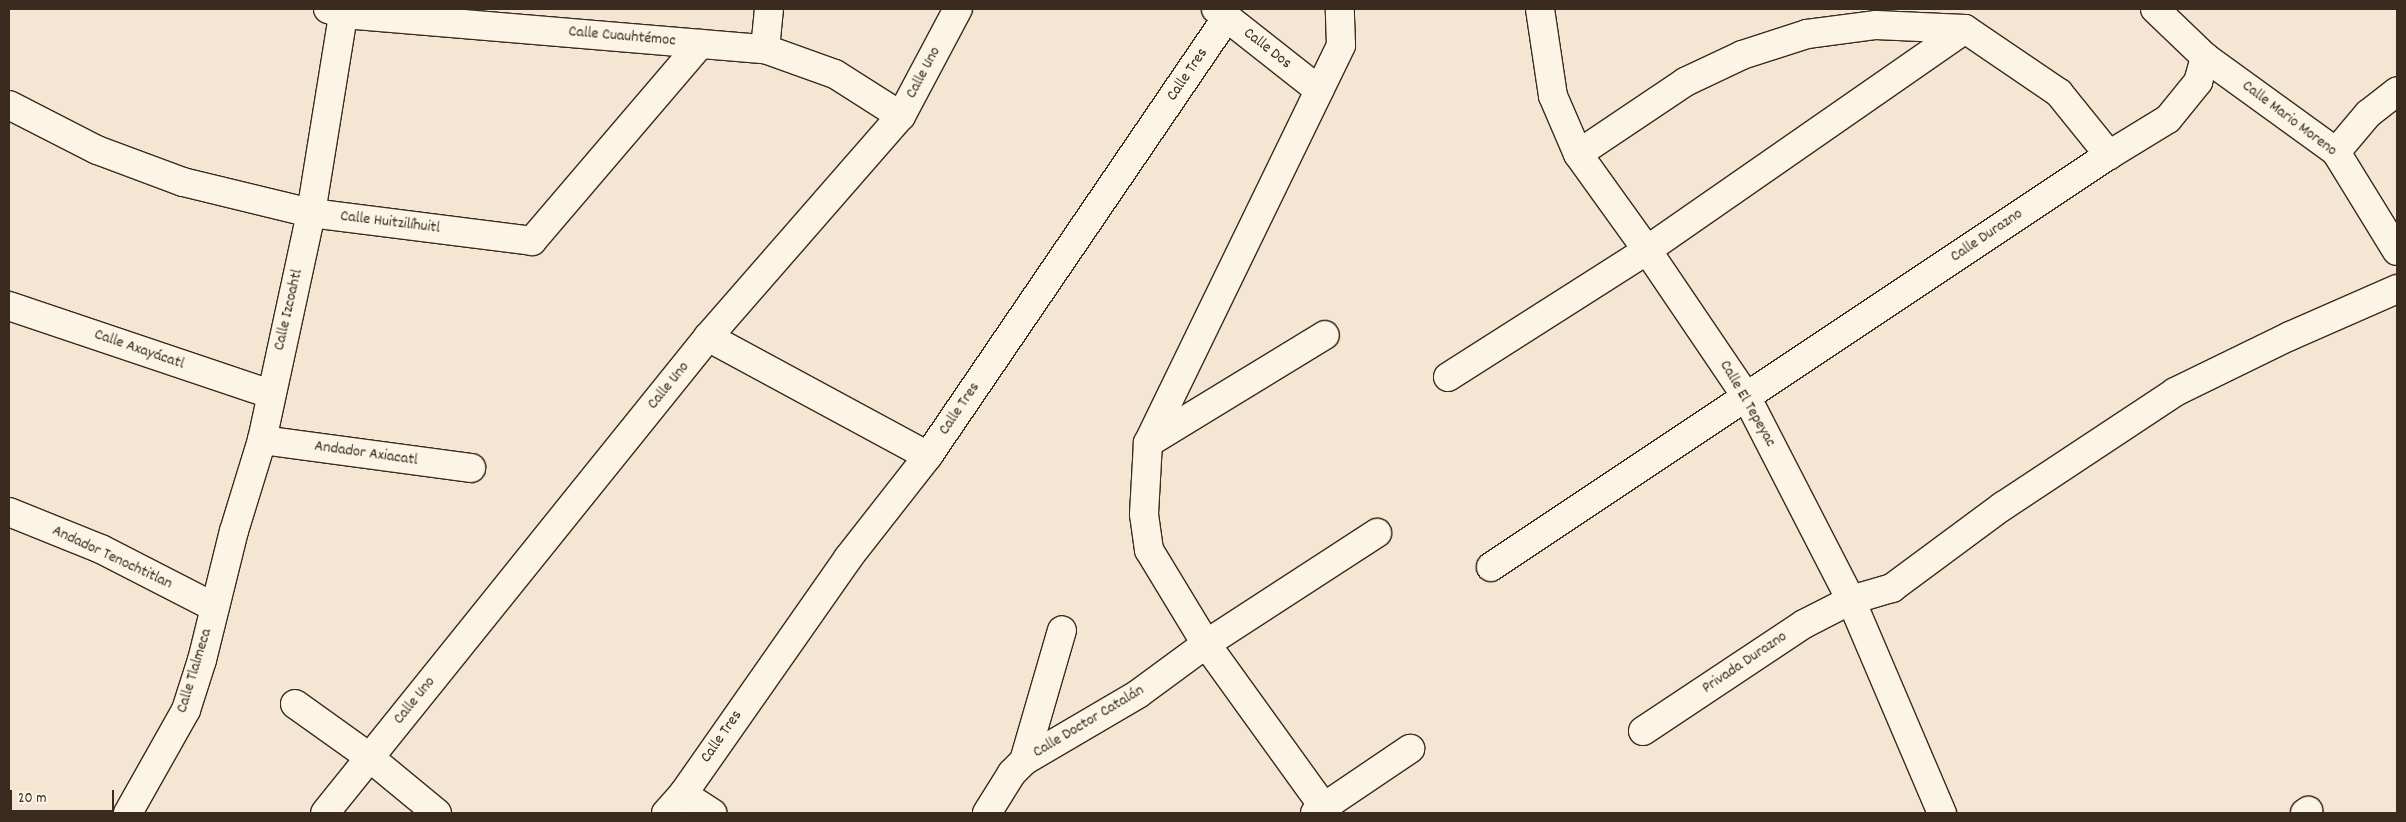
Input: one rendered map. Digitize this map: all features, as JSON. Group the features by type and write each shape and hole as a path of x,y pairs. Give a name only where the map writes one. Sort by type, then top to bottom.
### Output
{"street":[{"path":"765,49 769,9"},
{"name":"Calle Uno","path":"324,813 708,337 901,116 958,9"},
{"path":"1340,9 1341,45 1148,443 1144,514 1150,550 1206,644 1322,811 1410,750"},
{"name":"Calle El Tepeyac","path":"1540,9 1552,96 1578,154 1647,250 1746,396 1851,600 1942,813"},
{"name":"Calle Mario Moreno","path":"2156,9 2205,57 2336,152 2397,251"},
{"name":"Calle Cuauhtémoc","path":"339,10 765,49 835,74 901,116"},
{"name":"Calle Izcoahtl","path":"214,606 262,440 270,394 311,214 339,10"},
{"name":"Calle Dos","path":"1222,13 1319,90"},
{"name":"Calle Tres","path":"674,804 848,558 928,456 1222,13"},
{"path":"1578,154 1684,82 1742,55 1807,34 1876,25 1965,30 2060,93 2109,155"},
{"path":"1448,377 1647,250 1965,30"},
{"name":"Calle Huitzilíhuitl","path":"9,105 97,150 183,182 311,214 532,241 700,44"},
{"name":"Calle Durazno","path":"1491,566 2109,155 2168,119 2198,82 2205,57"},
{"path":"2336,152 2368,114 2397,91"},
{"name":"Privada Durazno","path":"1643,731 1804,624 1851,600 1892,588 2003,506 2175,392 2290,336 2397,289"},
{"name":"Calle Axayácatl","path":"9,306 270,394"},
{"path":"1148,443 1325,335"},
{"path":"708,337 928,456"},
{"name":"Andador Axiacatl","path":"262,440 471,468"},
{"name":"Andador Tenochtitlan","path":"9,512 101,549 214,606"},
{"name":"Calle Doctor Catalán","path":"987,813 1012,772 1024,760 1138,694 1206,644 1377,533"},
{"name":"Calle Tlalmeca","path":"128,813 186,710 202,660 214,606"},
{"path":"1024,760 1062,630"},
{"path":"295,704 370,757 437,813"},
{"path":"674,804 712,813"}]}
